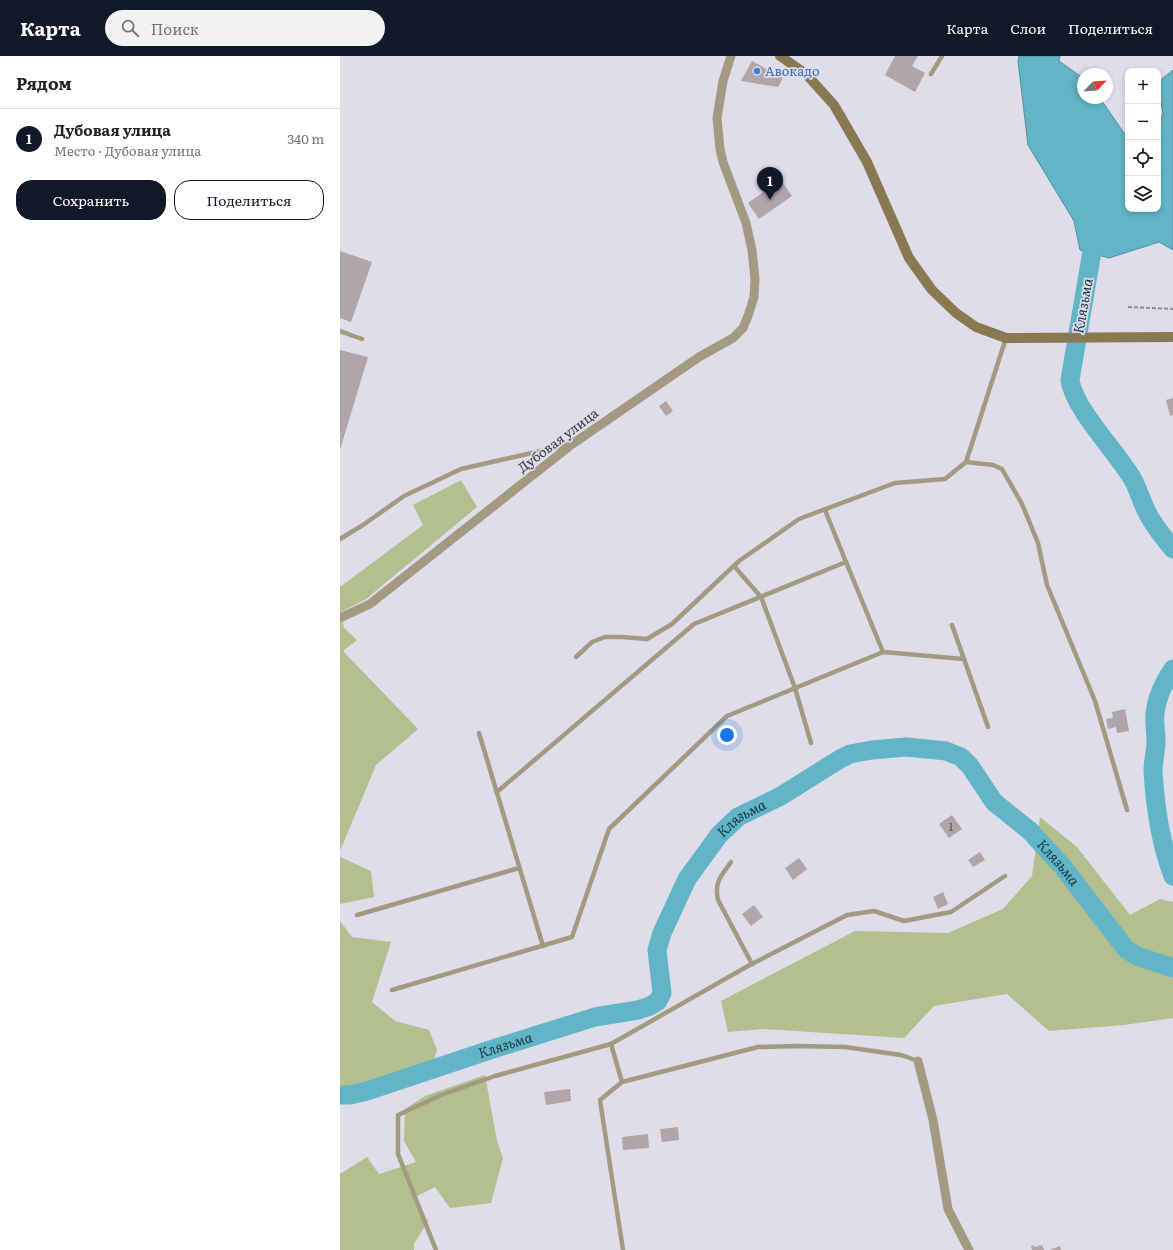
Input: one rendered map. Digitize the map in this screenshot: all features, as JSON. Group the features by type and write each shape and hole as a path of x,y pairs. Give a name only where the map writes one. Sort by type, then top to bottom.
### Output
{"street":[{"name":"Дубовая улица","path":"340,618 370,604 571,444 699,357 733,338 743,328 754,297 755,279 752,250 746,223 726,174 720,149 717,118 723,80 731,56"},
{"path":"780,56 806,74 834,105 867,162 909,258 932,290 956,313 976,327 1006,338 1173,337"},
{"path":"918,1060 933,1120 948,1209 969,1250"}],"lane":[{"path":"931,74 942,56"},
{"path":"340,331 362,339"},
{"path":"576,656 592,642 605,637 622,637 647,640 672,624 734,566 799,519 895,483 945,479 966,462 1006,338"},
{"path":"340,539 363,525 404,496 461,469 571,444"},
{"path":"966,462 993,466 1002,469 1022,504 1038,543 1047,585 1095,701 1127,810"},
{"path":"825,510 883,652"},
{"path":"497,792 694,624 846,562"},
{"path":"734,566 761,597 794,688 810,743"},
{"path":"952,625 988,727"},
{"path":"392,990 572,937 609,829 727,716 883,652 964,659"},
{"path":"479,733 543,946"},
{"path":"731,862 720,878 716,890 718,900 752,964"},
{"path":"357,915 519,868"},
{"path":"436,1250 398,1154 398,1115 441,1095 495,1076 611,1044 752,964 847,915 874,911 904,921 951,912 1005,876"},
{"path":"611,1044 622,1082"},
{"path":"623,1250 600,1100 622,1082 758,1047 845,1047 901,1055 918,1060"}],"path":[{"path":"1128,307 1173,309"}],"green space":[{"path":"461,480 477,507 366,599 341,612 344,628 357,640 343,651 418,729 376,765 340,851 340,587 423,525 413,505"},
{"path":"1040,817 1077,847 1130,915 1160,899 1173,902 1173,1018 1124,1025 1049,1031 1007,994 934,1006 904,1038 763,1029 728,1032 721,1001 855,931 948,933 1003,909 1032,876"},
{"path":"340,857 371,871 374,897 340,904"},
{"path":"340,921 352,937 391,942 372,1002 395,1021 429,1030 437,1050 434,1059 417,1084 340,1104"},
{"path":"485,1075 497,1141 503,1158 491,1203 450,1208 435,1187 413,1198 428,1221 414,1244 414,1250 340,1250 340,1174 367,1157 379,1174 416,1162 404,1141 405,1109 425,1096"}],"water":[{"path":"1019,56 1060,56 1059,61 1077,74 1077,104 1104,104 1125,135 1125,212 1161,212 1161,117 1163,114 1161,101 1161,80 1173,70 1173,250 1159,242 1109,258 1080,250 1074,221 1028,145 1018,61"}],"building":[{"path":"895,56 918,56 912,66 925,73 915,92 885,75"},
{"path":"752,61 783,78 778,87 741,81"},
{"path":"781,180 792,196 759,219 748,203"},
{"path":"340,251 372,262 351,322 340,318"},
{"path":"340,350 368,357 340,450"},
{"path":"1173,398 1173,415 1170,416 1166,400"},
{"path":"666,401 673,411 666,416 659,406"},
{"path":"1125,709 1129,731 1117,733 1116,727 1108,729 1106,719 1113,718 1112,712"},
{"path":"952,815 962,829 949,838 939,824"},
{"path":"980,852 985,860 973,867 968,860"},
{"path":"799,858 807,869 793,880 785,868"},
{"path":"943,892 948,904 938,909 933,897"},
{"path":"754,905 763,917 751,926 742,914"},
{"path":"570,1089 571,1101 546,1105 544,1092"},
{"path":"678,1127 679,1140 662,1142 660,1129"},
{"path":"648,1134 649,1148 623,1150 622,1137"},
{"path":"1034,1245 1034,1247 1042,1245 1044,1250 1032,1250 1031,1246"},
{"path":"1060,1246 1061,1250 1049,1250"}],"waterway":[{"name":"Клязьма","path":"1096,228 1070,380 1079,404 1096,430 1125,467 1136,486 1149,517 1173,549"},
{"name":"Клязьма","path":"1173,669 1161,690 1157,701 1155,713 1156,745 1153,764 1155,797 1159,824 1165,851 1173,876"},
{"name":"Клязьма","path":"340,1095 350,1095 367,1091 595,1017 638,1010 650,1006 658,1001 662,993 657,950 662,933 687,879 719,835 738,817 781,796 840,759 850,754 872,750 906,747 946,751 961,757 970,766 994,802 1030,831 1062,866 1126,949 1137,956 1173,968"}],"place":[{"name":"Авокадо","path":"757,71"},
{"name":"Дубовая улица","path":"770,200"}]}
